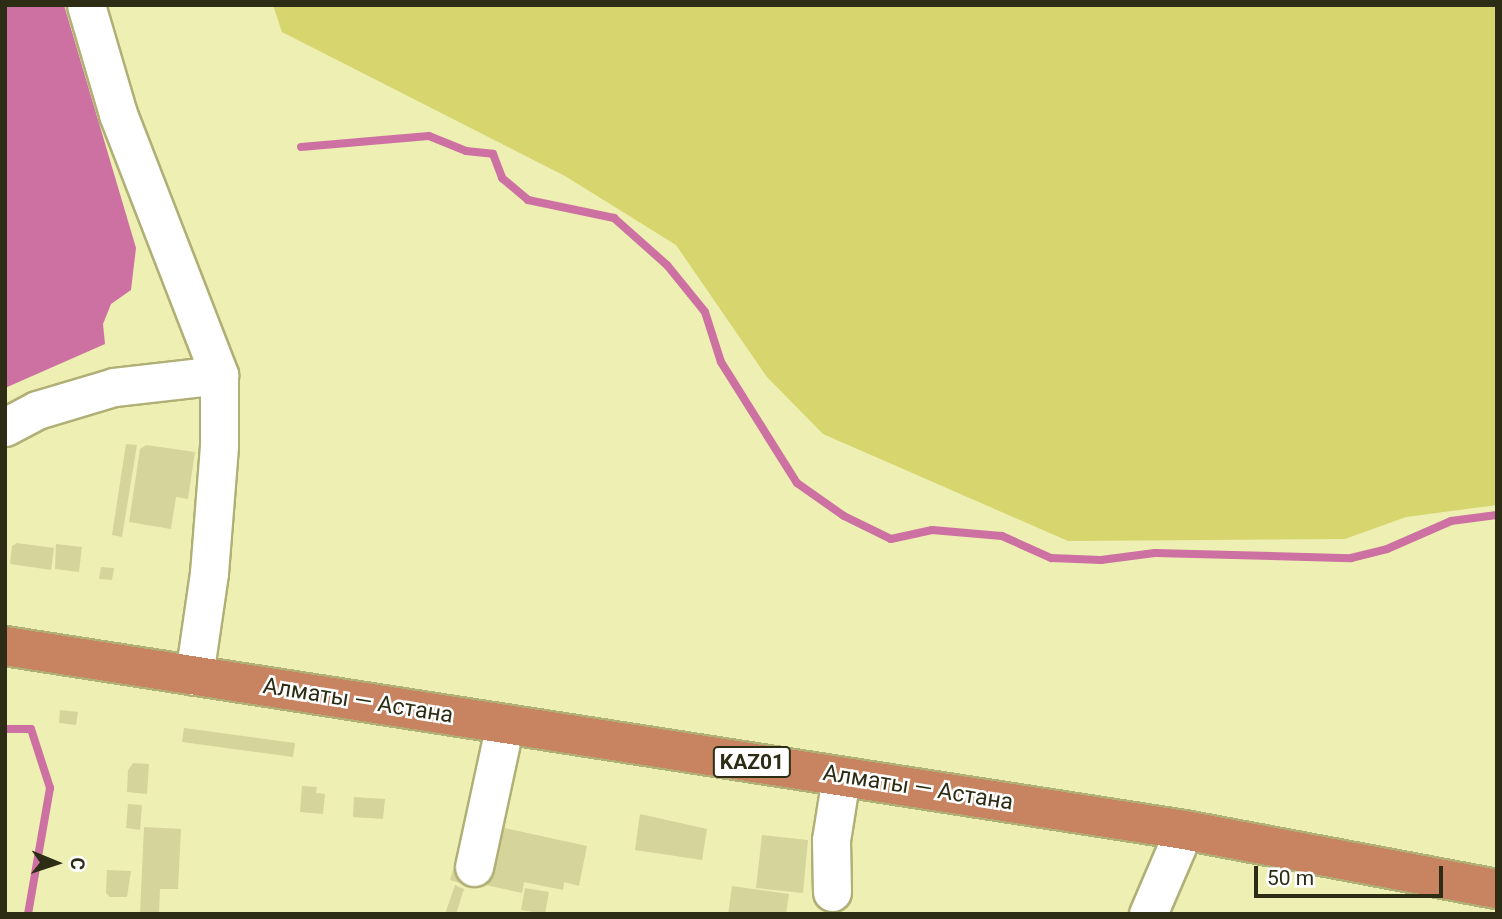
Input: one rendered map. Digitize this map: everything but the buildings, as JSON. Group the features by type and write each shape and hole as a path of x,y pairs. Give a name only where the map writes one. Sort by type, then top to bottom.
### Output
{"highway":[{"name":"Алматы — Астана","path":"5,646 1184,830 1497,889"}],"street":[{"path":"86,5 118,114 219,375 219,446 209,573 194,676"},
{"path":"5,427 37,410 114,387 219,375"},
{"path":"474,867 505,724"},
{"path":"832,892 831,840 841,777"},
{"path":"1149,914 1184,830"}],"shaded area":[{"path":"5,5 64,5 136,248 131,290 111,304 103,324 105,344 5,388"},
{"path":"273,5 1497,5 1497,505 1406,517 1345,539 1068,541 823,434 767,377 676,245 565,176 282,32"}],"waterway":[{"path":"301,147 429,136 466,151 493,154 502,178 528,200 614,218 667,265 705,312 721,362 797,483 844,516 891,539 932,530 1002,536 1051,558 1101,560 1155,553 1351,558 1387,549 1451,521 1497,515"},
{"path":"5,729 31,729 50,788 28,914"}]}
